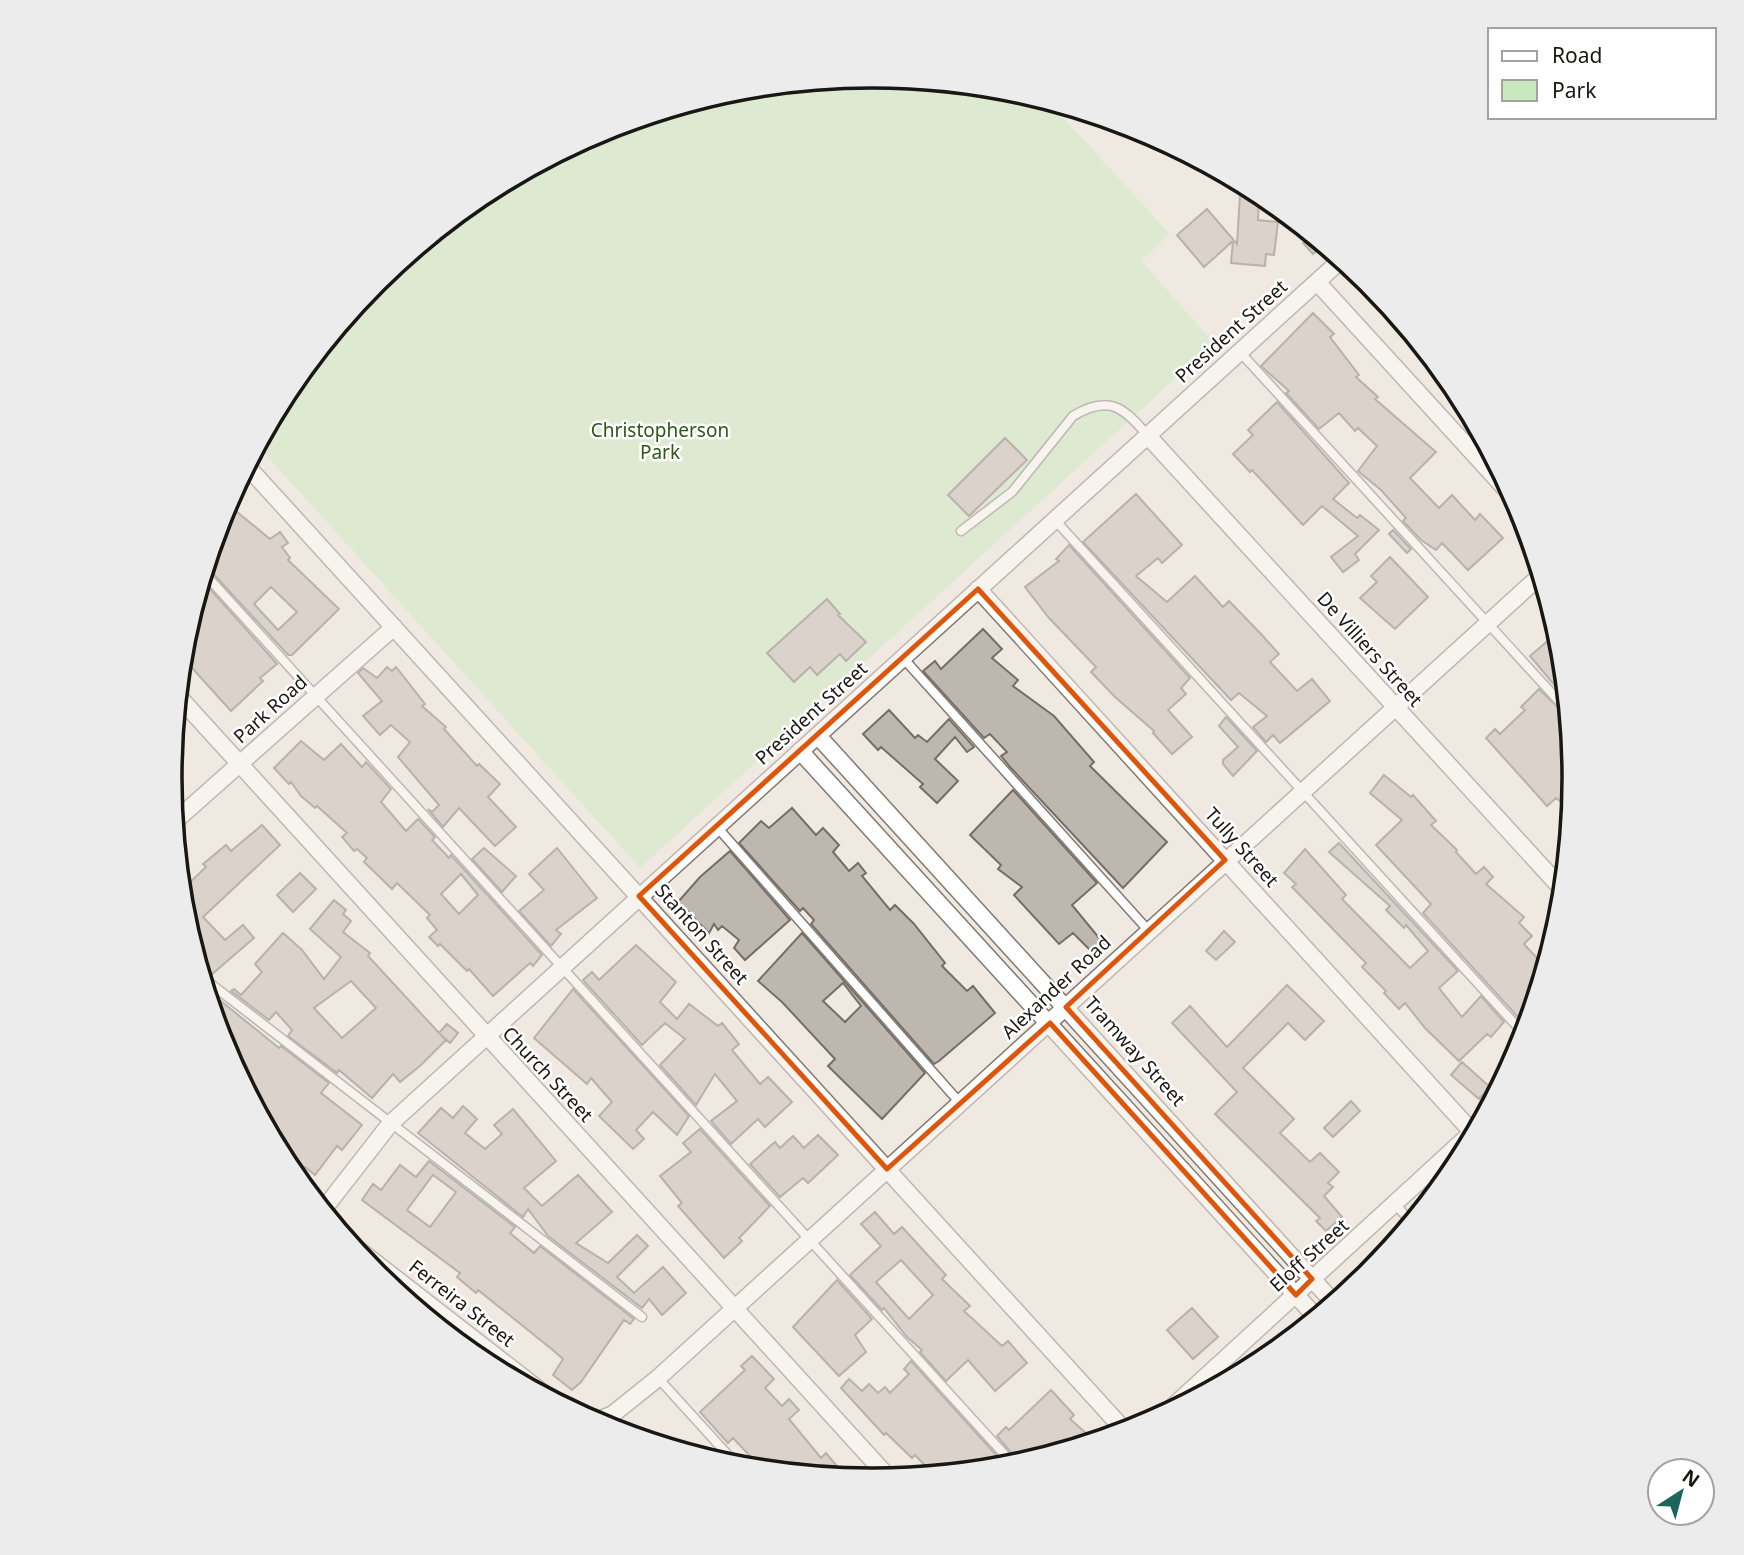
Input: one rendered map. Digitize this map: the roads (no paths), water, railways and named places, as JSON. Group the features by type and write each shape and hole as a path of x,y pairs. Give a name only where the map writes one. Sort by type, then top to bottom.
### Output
{"street":[{"name":"President Street","path":"329,1203 390,1124 1334,266"},
{"path":"1317,282 1492,473"},
{"name":"De Villiers Street","path":"1147,435 1554,880"},
{"name":"Stanton Street","path":"253,472 1117,1422"},
{"name":"Alexander Road","path":"609,1416 658,1378 1533,582"},
{"name":"Tully Street","path":"978,589 1469,1125"},
{"name":"Park Road","path":"183,814 394,627"},
{"name":"Church Street","path":"186,705 486,1039 880,1468"},
{"name":"Tramway Street","path":"818,736 1327,1296"},
{"path":"800,751 1310,1310"},
{"path":"923,885 942,870"},
{"name":"Eloff Street","path":"1222,1372 1312,1279 1451,1152"}],"lane":[{"path":"1239,351 1557,700"},
{"path":"961,531 1013,492 1073,416 1082,411 1100,403 1114,406 1129,413 1147,435"},
{"path":"1054,519 1515,1025"},
{"path":"211,581 1004,1454"},
{"path":"902,658 1148,930"},
{"path":"717,827 960,1103"},
{"path":"216,988 642,1317"},
{"path":"1396,1205 1405,1215"},
{"path":"658,1378 725,1451"}],"park label":[{"name":"Christopherson Park","path":"660,441"}]}
